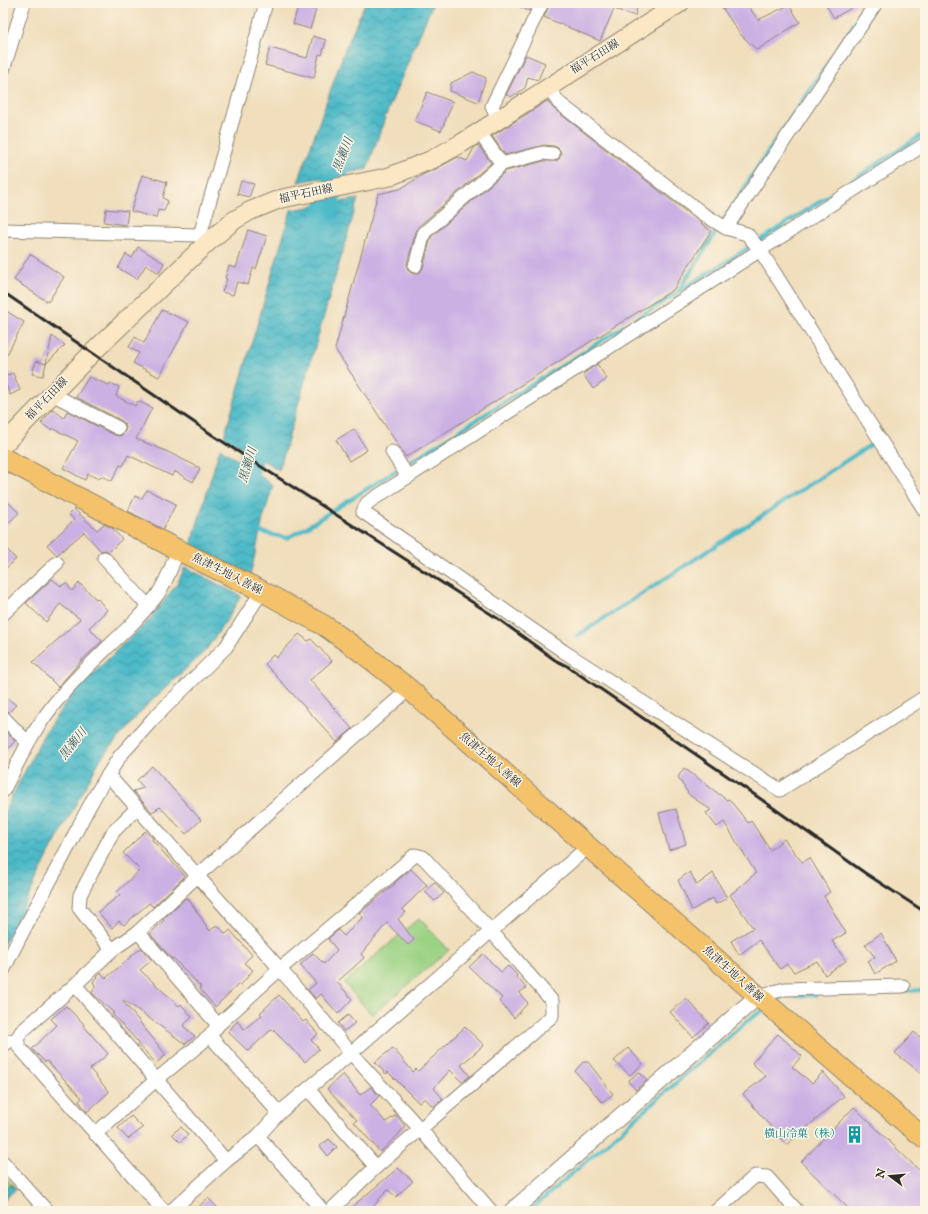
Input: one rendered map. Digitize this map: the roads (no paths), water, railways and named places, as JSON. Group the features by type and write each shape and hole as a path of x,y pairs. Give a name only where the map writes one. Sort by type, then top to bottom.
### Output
{"main road":[{"name":"福平石田線","path":"3,445 204,239 250,211 280,199 388,177 430,160 479,132 680,3"},
{"name":"魚津生地入善線","path":"3,458 325,626 364,654 409,689 758,996 925,1138"}],"street":[{"path":"3,70 24,3"},
{"path":"3,230 204,239 266,3"},
{"path":"498,120 492,106 542,3"},
{"path":"726,228 876,3"},
{"path":"548,87 559,103 703,214 726,228 747,234 760,250 925,511"},
{"path":"479,132 502,164"},
{"path":"925,144 367,502 364,512 563,651 780,790 925,697"},
{"path":"415,266 424,233 502,164 543,153 553,154"},
{"path":"52,394 118,428"},
{"path":"392,452 408,477"},
{"path":"3,791 35,730 54,703 68,687 142,614 158,593 181,551"},
{"path":"104,558 148,606"},
{"path":"3,614 57,563"},
{"path":"3,971 18,938 101,785 120,756 153,719 226,647 256,589"},
{"path":"164,1211 19,1047 17,1039 21,1032 75,985 112,950 138,932 197,876 409,689"},
{"path":"3,716 28,743"},
{"path":"108,776 280,969 351,1053 420,1129 491,1211"},
{"path":"112,950 79,908 80,895 113,832 137,808"},
{"path":"171,1211 226,1161 258,1136 279,1113 351,1053 589,846"},
{"path":"95,1134 156,1080 210,1036 218,1025 280,969 415,855 423,857 491,931 552,1001 552,1016 420,1129 330,1211"},
{"path":"138,932 218,1025"},
{"path":"75,985 226,1161"},
{"path":"512,1211 758,996 785,989 903,986"},
{"path":"210,1036 279,1113"},
{"path":"3,1046 9,1041 17,1039"},
{"path":"308,1089 376,1168"},
{"path":"258,1136 323,1211"},
{"path":"3,1162 47,1211"},
{"path":"716,1211 755,1176 767,1177 797,1211"}],"water":[{"path":"365,3 433,3 386,115 367,169 298,182 344,52"},
{"path":"358,199 279,470 224,437 291,210"},
{"path":"220,448 273,485 263,519 250,576 191,545"},
{"path":"185,567 241,596 206,650 144,708 101,758 49,854 18,918 3,945 3,814 45,732 71,696 150,619 177,584"},
{"path":"11,1185 16,1189 3,1200 3,1191"}],"waterway":[{"path":"256,531 287,538 305,528 677,293 751,177 868,3"},
{"path":"678,292 925,133"},
{"name":"黒瀬川","path":"318,236 335,176 347,145"},
{"name":"黒瀬川","path":"239,498 262,422"},
{"path":"577,636 878,440"},
{"path":"903,991 925,990"},
{"path":"774,1003 784,996 815,995"},
{"path":"529,1211 747,1021 765,1009"}],"railway":[{"path":"3,292 214,436 497,618 555,660 567,666 755,795 865,873 925,912"}],"place":[{"name":"横山冷菓（株）","path":"854,1134"}]}
